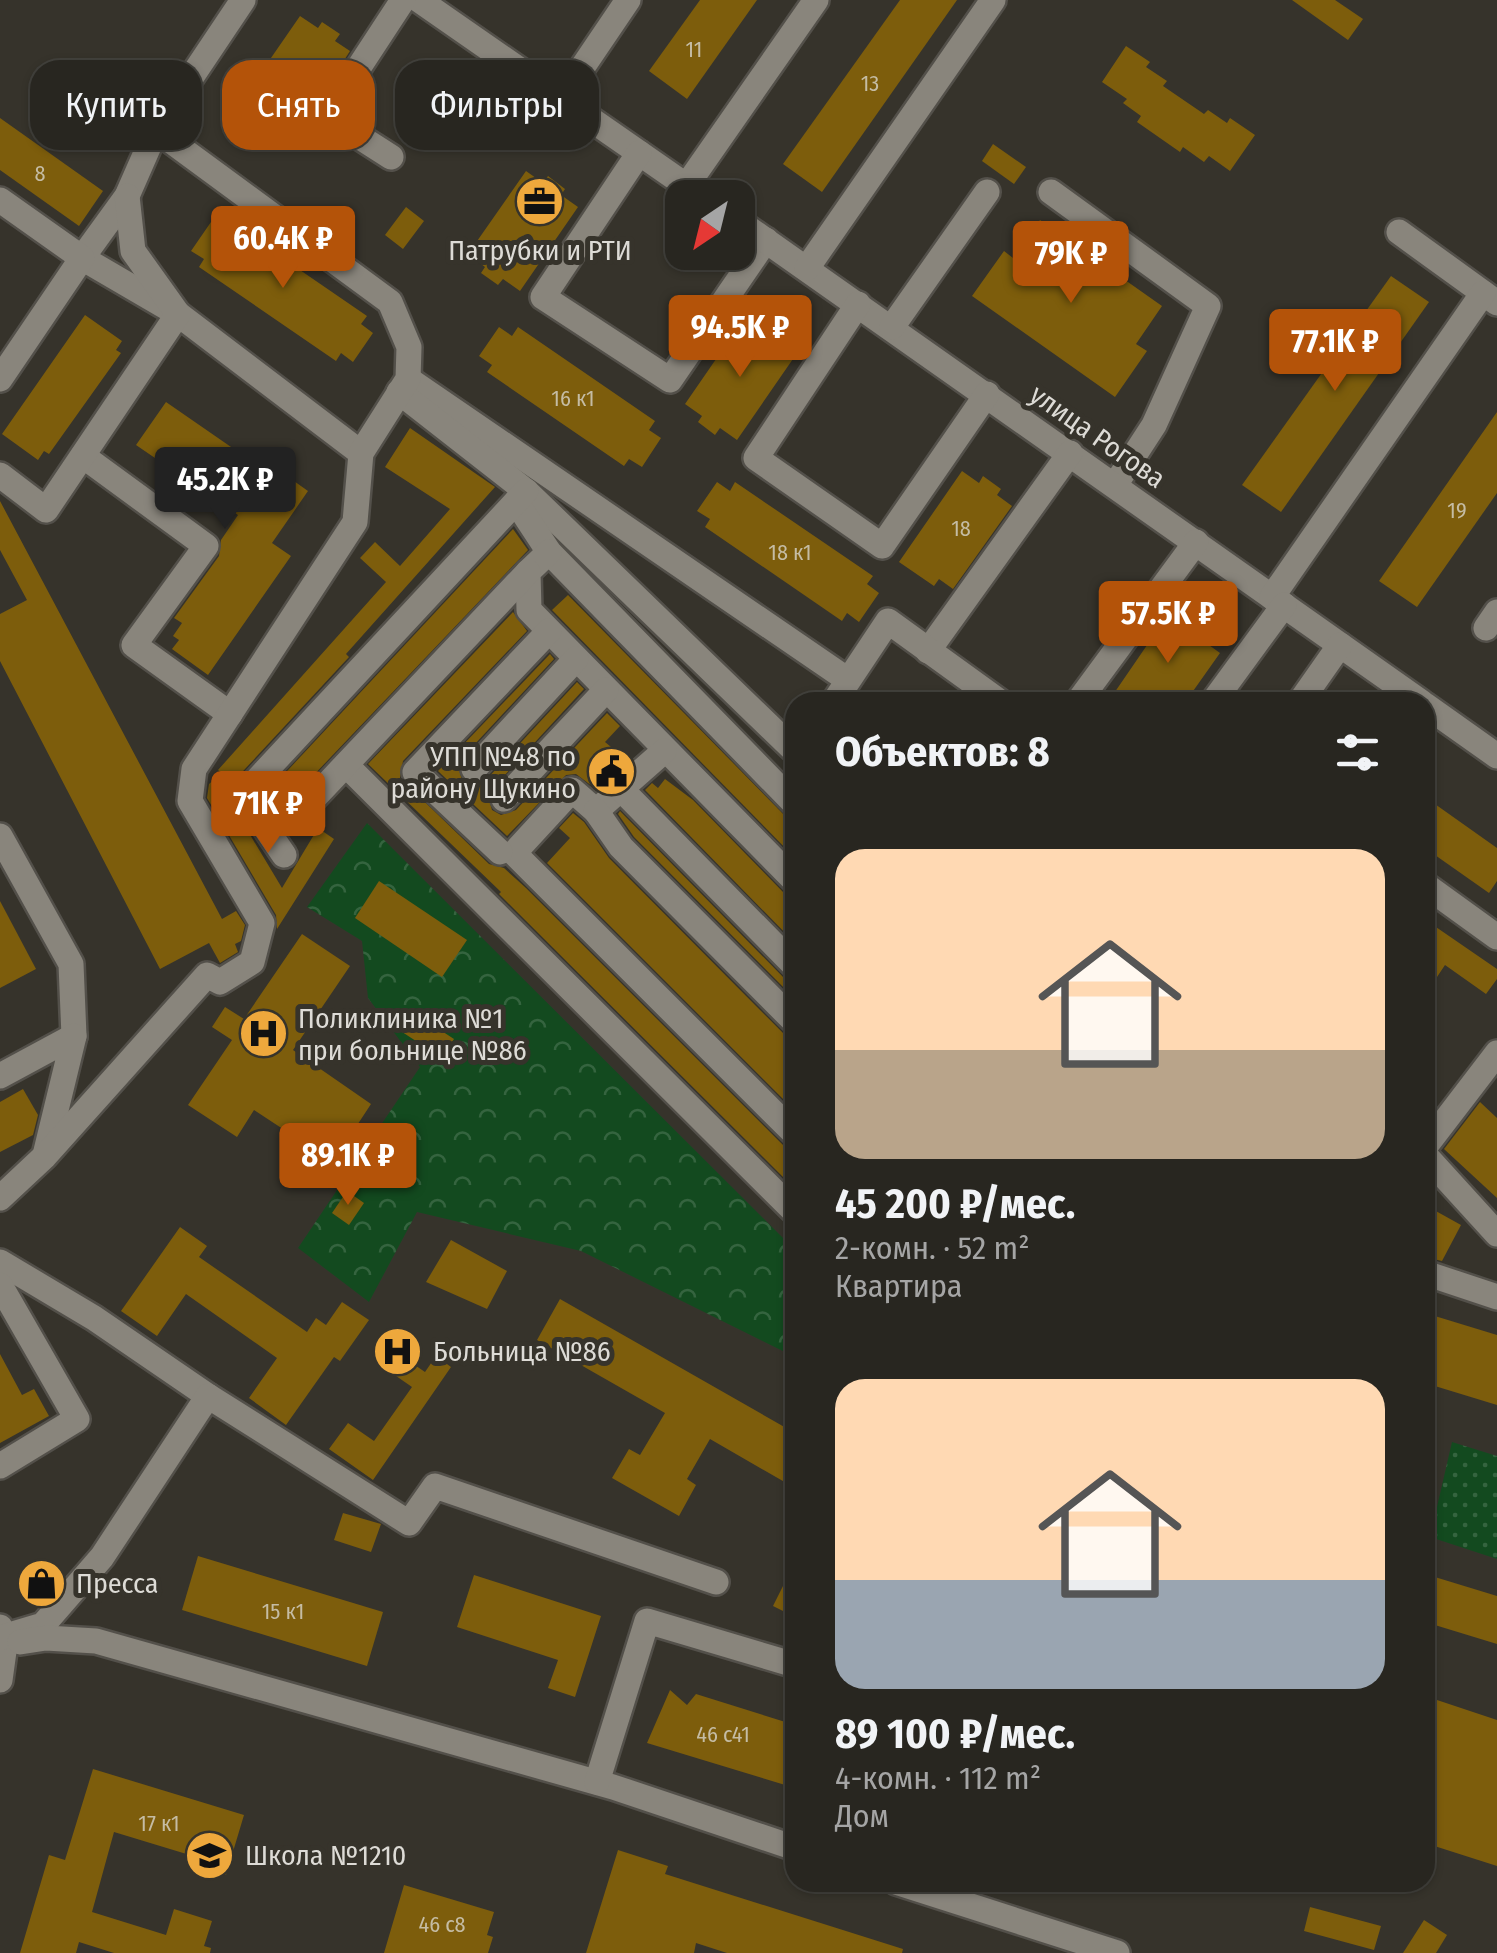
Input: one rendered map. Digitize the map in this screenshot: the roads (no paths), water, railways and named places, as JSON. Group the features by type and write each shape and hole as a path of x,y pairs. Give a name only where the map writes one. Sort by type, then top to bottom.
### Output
{"street":[{"path":"202,62 244,0"},
{"path":"587,60 628,0"},
{"path":"703,180 816,0"},
{"path":"807,268 993,0"},
{"path":"391,157 326,116 418,1 504,60"},
{"path":"599,125 680,180"},
{"path":"0,379 127,196 147,150"},
{"path":"0,1198 45,1156 207,976 220,982 252,962 262,923 190,801 194,769 355,522 361,453 403,385 409,346 390,302 183,150"},
{"path":"639,153 542,297 670,380 766,240"},
{"path":"892,328 987,192"},
{"path":"1052,192 1208,306 1154,425 1115,485"},
{"path":"127,196 133,251 178,314"},
{"path":"0,200 82,258 178,314 361,453"},
{"name":"улица Рогова","path":"755,232 1406,692"},
{"path":"1219,692 1490,298 1399,232"},
{"path":"858,304 756,458 882,546 987,394"},
{"path":"0,475 46,510 178,314"},
{"path":"403,385 785,742"},
{"path":"403,385 841,691 888,621 986,692"},
{"path":"928,651 1070,453"},
{"path":"83,456 206,546 134,645 230,714"},
{"path":"521,496 549,552 785,794"},
{"path":"284,855 243,795 521,496"},
{"path":"1085,692 1196,542"},
{"path":"298,815 549,552"},
{"path":"528,572 529,610 785,871"},
{"path":"500,852 414,772 548,631"},
{"path":"1307,692 1340,645"},
{"path":"474,769 576,659"},
{"path":"504,799 606,690"},
{"name":"улица Рогова","path":"1435,712 1497,756"},
{"path":"596,810 664,751"},
{"path":"346,764 785,1202"},
{"path":"621,788 785,956"},
{"path":"785,1012 621,847 596,810 572,790 514,853 785,1124"},
{"path":"0,836 71,964 74,1036 45,1156"},
{"path":"1435,892 1497,937"},
{"path":"0,1076 74,1036"},
{"path":"1435,1134 1497,1052"},
{"path":"1435,1166 1497,1234"},
{"path":"0,1262 94,1318 408,1523 435,1486 716,1582"},
{"path":"1435,1276 1497,1297"},
{"path":"0,1285 77,1419 0,1466"},
{"path":"3,1636 43,1625 102,1556 208,1396"},
{"path":"597,1782 646,1621 785,1662"},
{"path":"0,1680 3,1636"},
{"path":"3,1636 96,1641 597,1782 785,1845"},
{"path":"927,1892 1117,1953"}],"place":[{"name":"Патрубки и РТИ","path":"540,202"},
{"name":"УПП №48 по району Щукино","path":"611,772"},
{"name":"Поликлиника №1 при больнице №86","path":"263,1034"},
{"name":"Больница №86","path":"398,1351"},
{"name":"Пресса","path":"41,1583"},
{"name":"Школа №1210","path":"210,1855"}]}
